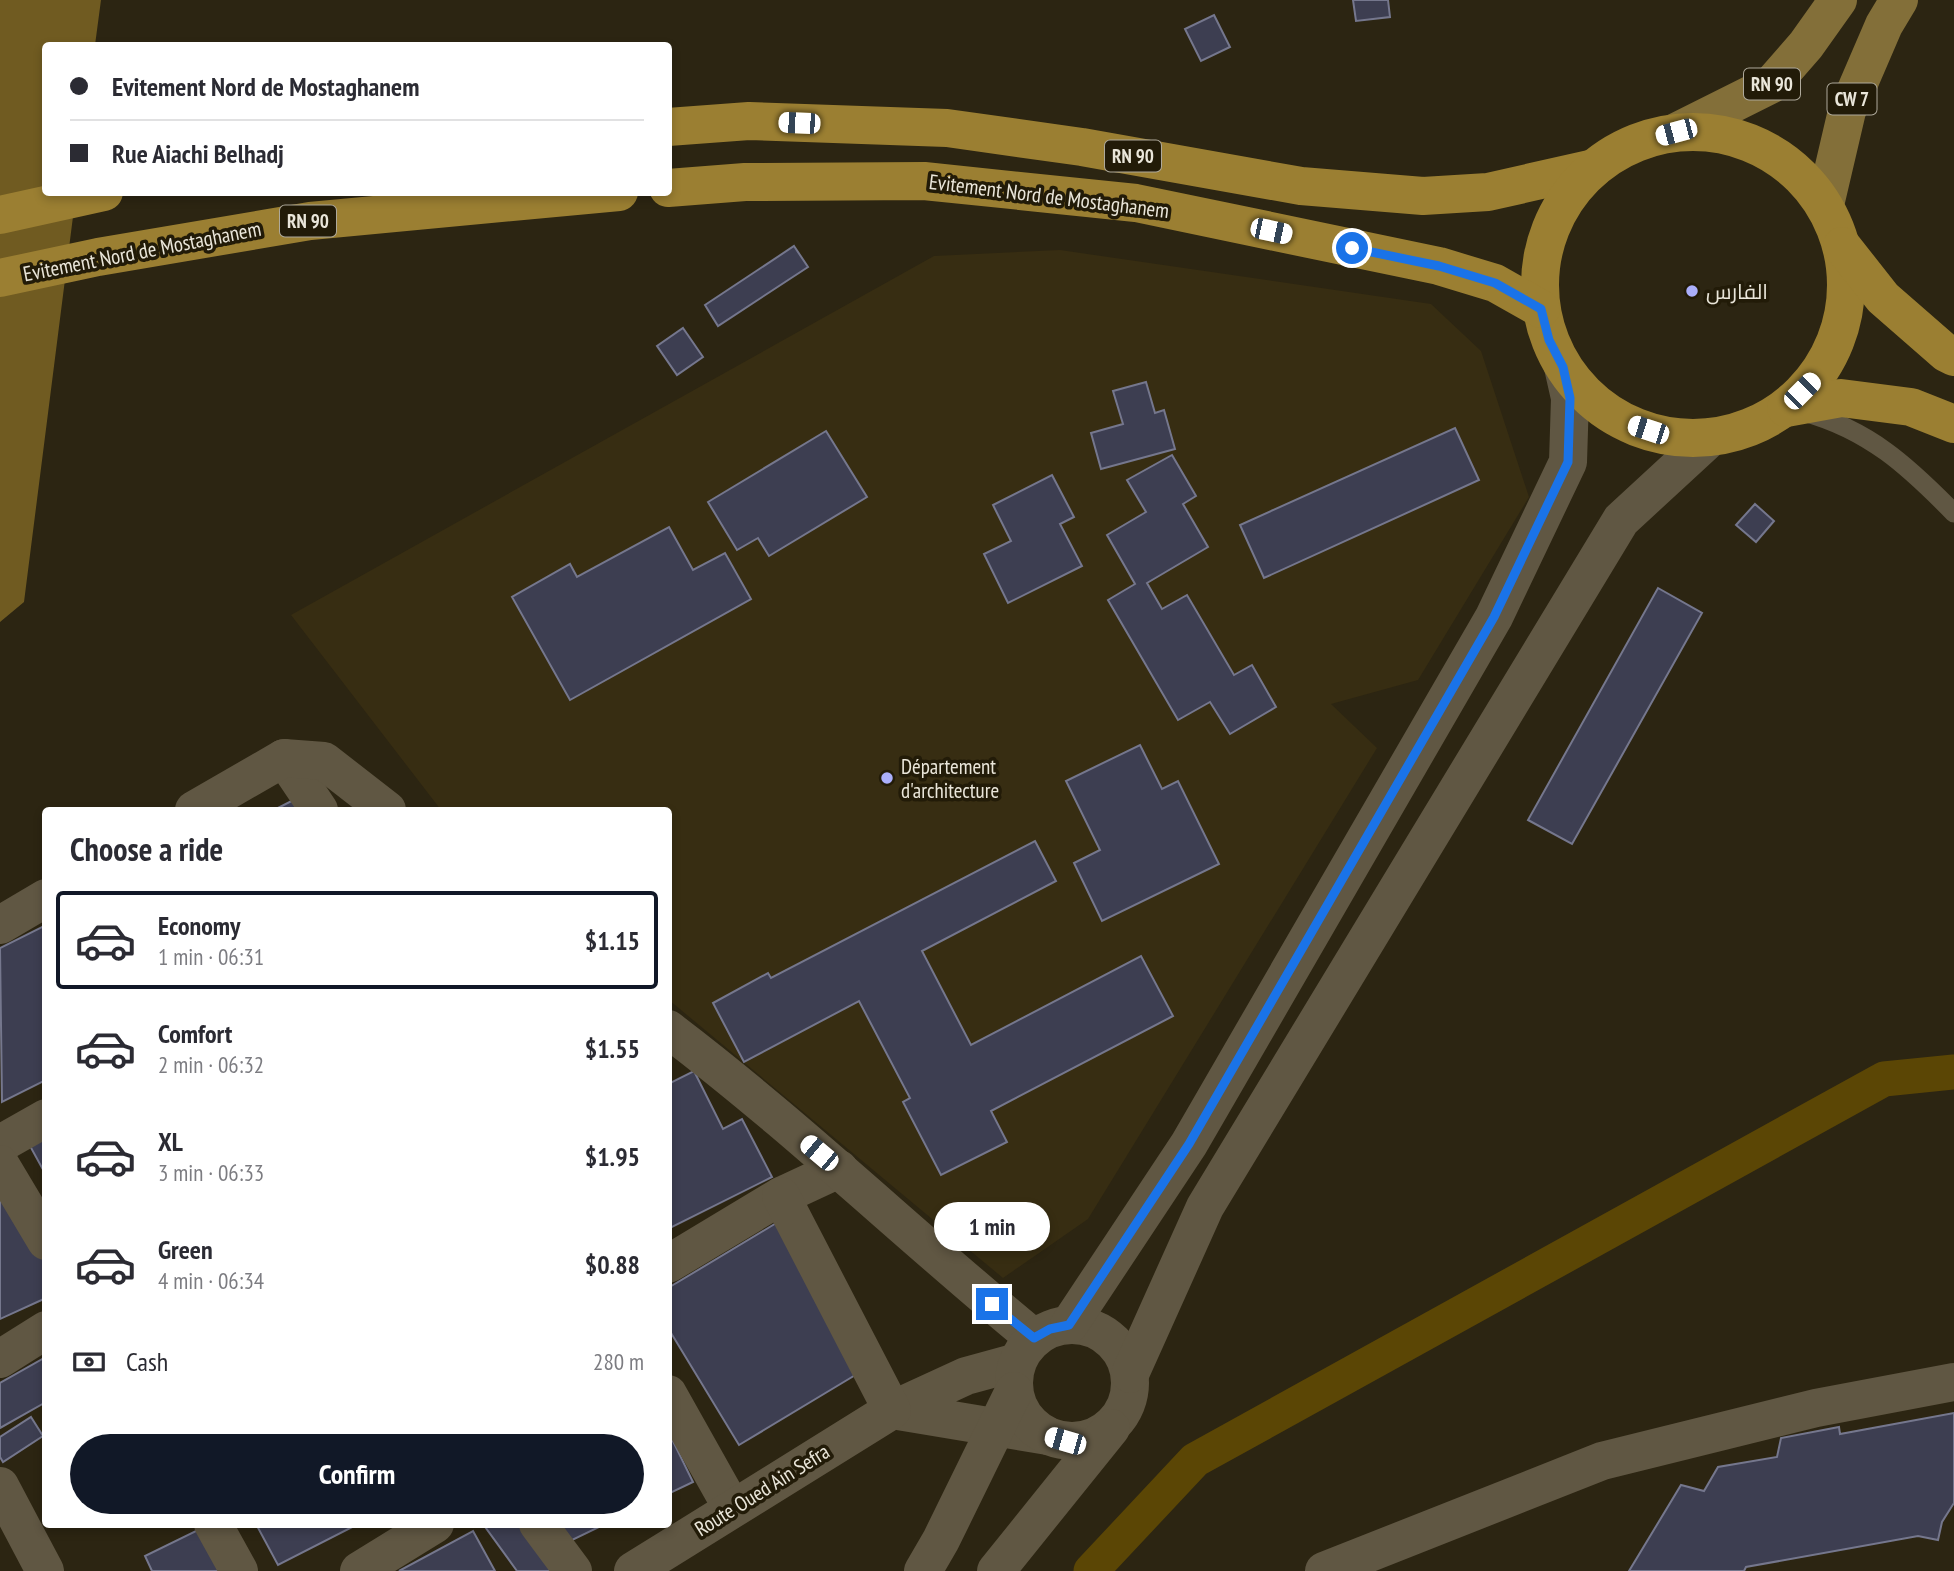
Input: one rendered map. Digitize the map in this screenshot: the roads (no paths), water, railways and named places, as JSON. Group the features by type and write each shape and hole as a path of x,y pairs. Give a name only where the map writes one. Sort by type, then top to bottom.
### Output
{"highway":[{"name":"RN 90","path":"672,127 749,121 947,128 1082,147 1301,186 1423,197 1488,192 1594,168"},
{"path":"1842,245 1847,291 1839,335 1818,375 1786,408 1751,427 1711,438 1668,437 1627,424 1591,400 1563,367 1549,340 1541,309 1542,257 1560,208 1594,168 1632,144 1676,132 1720,133 1761,147 1797,171 1825,205 1842,245 1883,298 1954,357"},
{"name":"Evitement Nord de Mostaghanem","path":"672,188 745,182 924,181 1136,203 1439,266 1495,283 1541,309"},
{"path":"0,215 86,196"},
{"name":"Evitement Nord de Mostaghanem","path":"0,278 98,257 310,221 576,196"},
{"path":"1786,408 1841,398 1911,407 1954,424"}],"main road":[{"name":"RN 90","path":"1676,132 1772,84 1806,45 1838,0"},
{"name":"CW 7","path":"1825,205 1847,111 1884,25 1899,0"}],"street":[{"path":"923,1571 1034,1354 1189,1144 1494,617 1568,462 1570,398 1563,367"},
{"path":"1130,1374 1205,1208 1621,520 1711,438"},
{"path":"284,758 317,807"},
{"path":"199,807 284,758 324,761 383,807"},
{"path":"0,925 42,900"},
{"path":"672,1033 839,1169 951,1270 1034,1354"},
{"path":"0,1144 42,1120"},
{"path":"0,1164 42,1234"},
{"path":"672,1262 781,1196 839,1169"},
{"path":"781,1196 892,1410 1065,1441 1083,1440 1101,1434 1115,1423"},
{"path":"996,1571 1115,1423 1125,1408 1130,1392 1130,1374 1124,1358 1115,1344 1094,1330 1034,1354"},
{"path":"0,1359 42,1333"},
{"path":"1034,1354 1019,1410 1031,1425 1048,1436"},
{"name":"Route Oued Ain Sefra","path":"633,1571 892,1410 966,1376 1034,1354"},
{"path":"1324,1571 1602,1461 1816,1408 1954,1382"},
{"path":"672,1401 732,1507"},
{"path":"0,1486 34,1567"},
{"path":"216,1528 239,1571"},
{"path":"359,1571 429,1528"},
{"path":"541,1528 573,1571"}],"lane":[{"path":"1786,408 1853,430 1883,448 1912,470 1954,513"}],"waterway":[{"path":"1091,1571 1195,1460 1884,1079 1954,1072"}],"place":[{"name":"الفارس","path":"1692,291"},
{"name":"Département d'architecture","path":"887,778"}]}
